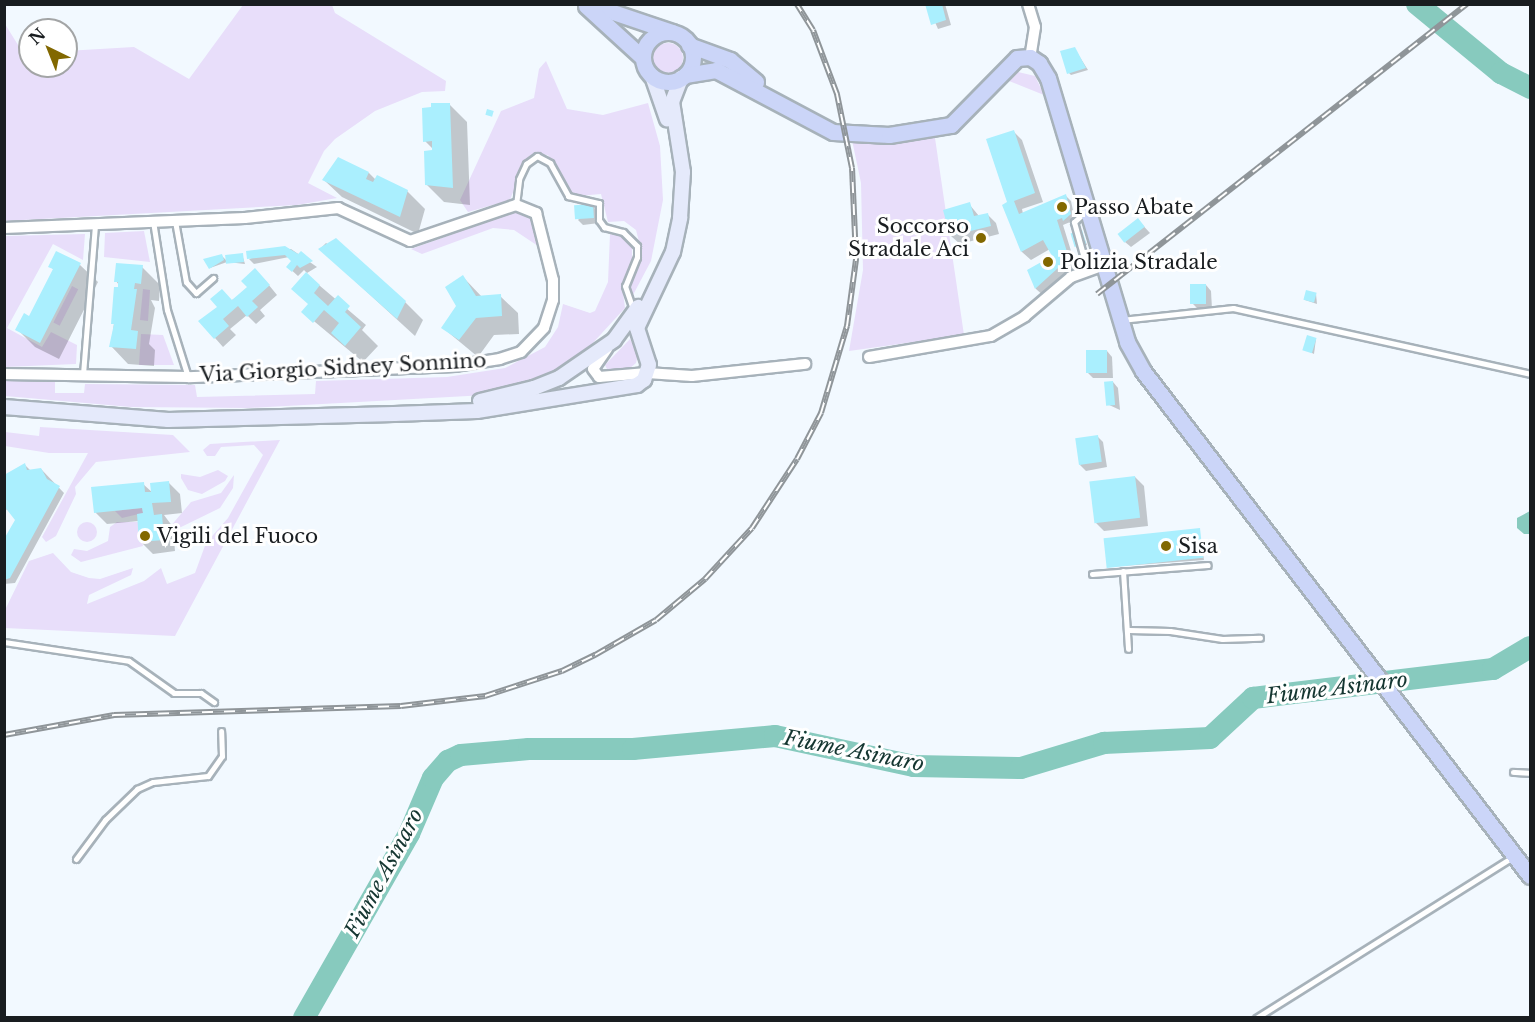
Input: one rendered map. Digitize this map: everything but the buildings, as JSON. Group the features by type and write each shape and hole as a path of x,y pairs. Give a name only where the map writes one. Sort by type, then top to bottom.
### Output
{"main road":[{"path":"394,414 479,402 534,388 559,378 614,340 634,313 666,249 676,192 667,118 643,58 584,4"},
{"path":"589,4 675,33 690,45 730,60 776,99"},
{"path":"643,58 644,48 656,34 675,33"},
{"path":"4,407 168,420 394,414 477,411 630,388 647,373 649,364 637,328 674,252 683,194 672,102 692,61 690,45"},
{"path":"652,76 671,82 683,76 716,70 843,135 938,129 962,117 1009,64 1017,58 1030,57 1048,78 1088,209 1094,267 1120,320 1127,342 1152,384 1530,876"}],"street":[{"path":"1028,4 1035,27 1030,57"},
{"path":"4,228 153,219 244,218 338,208 410,241 516,205"},
{"name":"Via Giorgio Sidney Sonnino","path":"4,374 188,377 455,366 520,352 544,328 553,300 554,280 536,213 516,205"},
{"path":"869,357 991,336 1025,316 1071,277 1094,267"},
{"path":"614,340 596,363 596,376 647,373 692,376 805,364"}],"lane":[{"path":"516,205 519,179 526,164 537,156 550,163 568,196 599,203 599,220 604,227 623,232 637,246 637,257 625,286 634,313"},
{"path":"153,219 166,310 188,377"},
{"path":"175,219 186,282 196,293 213,278"},
{"path":"83,374 96,223"},
{"path":"1120,320 1233,308 1530,374"},
{"path":"1092,574 1208,565"},
{"path":"1123,571 1129,630 1128,649"},
{"path":"1129,630 1170,631 1222,639 1260,638"},
{"path":"4,642 129,661 174,693 201,693 214,702"},
{"path":"76,859 105,820 137,789 153,782 208,776 222,756 220,731"},
{"path":"1513,772 1530,773"},
{"path":"1256,1017 1514,856"}],"shaded area":[{"path":"243,5 332,5 335,13 446,81 445,91 422,92 375,111 335,139 324,151 308,183 337,198 297,205 5,221 5,24 18,45 18,78 78,78 78,50 134,47 189,79"},
{"path":"668,43 679,47 683,58 679,69 668,73 657,69 653,58 657,47"},
{"path":"546,61 567,109 603,115 648,103 660,146 663,200 651,261 633,295 629,284 642,253 636,230 624,221 608,222 601,194 578,196 569,192 548,155 533,154 525,161 510,200 468,212 460,200 501,111 534,98 539,69"},
{"path":"1018,72 1035,76 1044,95 1009,81"},
{"path":"935,138 964,335 849,351 863,270 861,183 852,140"},
{"path":"514,212 522,213 531,220 538,246 514,230 493,228 422,254 411,249"},
{"path":"144,231 150,262 104,257 105,233"},
{"path":"85,234 83,260 53,244 7,328 42,347 51,332 77,345 76,364 5,367 5,236"},
{"path":"610,234 621,236 632,245 632,260 622,285 625,308 579,358 525,386 486,395 249,408 131,407 5,396 5,380 55,382 55,393 84,393 85,384 195,385 197,397 315,394 316,381 447,377 505,368 545,347 558,327 563,304 590,313 595,311 608,282"},
{"path":"72,286 78,289 60,326 53,323"},
{"path":"143,289 150,290 148,321 140,320"},
{"path":"141,334 163,335 174,365 139,365"},
{"path":"630,339 638,354 636,363 629,369 608,371 605,365"},
{"path":"40,427 173,435 190,452 96,462 75,487 76,494 56,536 46,542 42,537 88,453 49,453 5,446 5,432 39,436"},
{"path":"280,440 175,636 5,628 5,610 29,561 53,553 71,572 89,578 100,579 133,568 131,575 89,595 87,604 144,581 161,568 167,584 195,573 206,543 228,518 263,455 254,445 221,447 215,456 207,456 203,450 210,444"},
{"path":"218,470 228,476 225,481 202,494 188,490 181,478 181,474 200,477"},
{"path":"234,475 233,488 220,508 177,529 170,527 191,502 221,493"},
{"path":"142,508 143,513 122,518 115,511"},
{"path":"1530,511 1530,534 1524,534 1517,528 1517,518"},
{"path":"87,522 94,525 97,532 94,539 87,542 80,539 77,532 80,525"},
{"path":"117,522 138,522 143,546 81,562 71,555 74,549 87,551 108,541 110,527"}],"waterway":[{"name":"Fiume Asinaro","path":"1417,4 1501,73 1530,88"},
{"name":"Fiume Asinaro","path":"304,1018 409,834 433,778 448,761 461,755 529,749 633,749 775,736 914,766 1021,768 1104,743 1210,738 1253,698 1493,669 1530,647"}],"railway":[{"path":"4,735 114,715 401,706 485,696 562,671 595,655 656,620 705,579 752,528 797,459 821,413 847,326 856,259 852,168 837,94 813,30 797,4"},
{"path":"1097,294 1467,4"}],"place":[{"name":"Passo Abate","path":"1062,207"},
{"name":"Soccorso Stradale Aci","path":"981,238"},
{"name":"Polizia Stradale","path":"1048,262"},
{"name":"Vigili del Fuoco","path":"145,536"},
{"name":"Sisa","path":"1166,546"}]}
